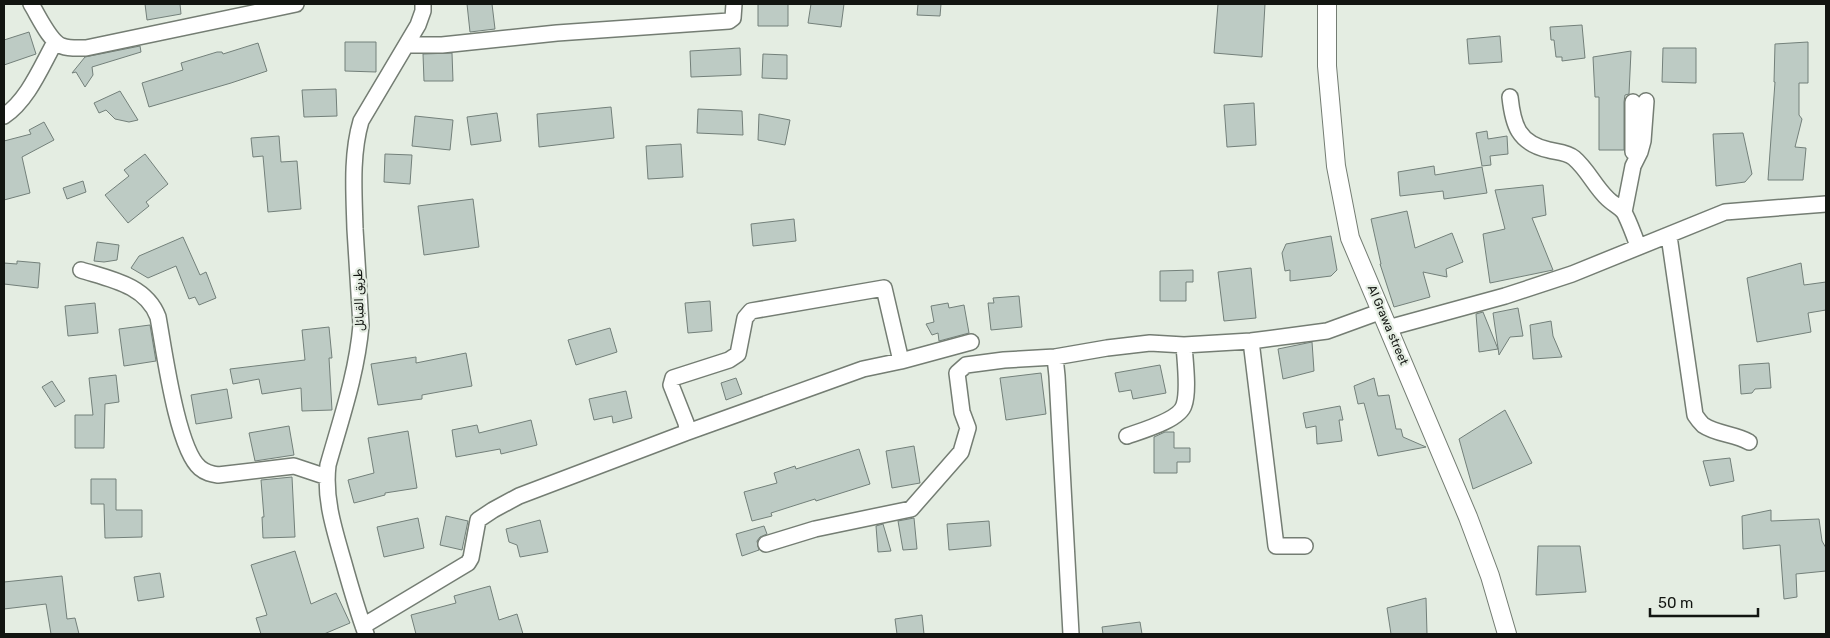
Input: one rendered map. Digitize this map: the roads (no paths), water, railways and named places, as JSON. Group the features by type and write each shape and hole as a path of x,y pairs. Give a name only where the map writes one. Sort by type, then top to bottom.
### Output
{"street":[{"path":"31,4 55,42 62,46 86,48 237,10 296,4"},
{"name":"طريق القبائل","path":"365,630 355,606 334,531 329,507 327,477 328,465 360,344 361,325 354,197 357,134 361,121 418,24 423,11 423,4"},
{"path":"406,44 442,44 557,33 729,21 733,18 734,4"},
{"name":"Al Grawa street","path":"1327,4 1327,66 1336,166 1350,238 1468,517 1490,576 1506,634"},
{"path":"4,116 12,111 20,101 55,42"},
{"path":"1510,97 1513,122 1519,133 1528,141 1540,147 1572,156 1585,168 1602,193 1624,212 1638,246"},
{"path":"1624,212 1633,166 1643,141 1639,101"},
{"path":"1388,328 1505,296 1572,274 1638,246 1669,236 1708,217 1725,212 1826,204"},
{"path":"1669,236 1695,415 1702,424 1749,442"},
{"path":"81,270 124,283 144,296 154,307 158,317 182,437 199,468 210,474 218,475 294,466 327,477"},
{"path":"685,433 687,429 686,423 671,385 673,378 730,360 738,354 743,326 747,314 751,311 884,288 901,361"},
{"path":"766,544 815,529 912,509 961,452 968,428 962,412 957,373 966,365 1004,360 1055,357 1150,343 1184,346 1251,341 1327,331 1382,311"},
{"path":"1251,341 1276,546 1305,546"},
{"path":"365,630 468,564 471,558 478,520 519,496 685,433 863,370 971,342"},
{"path":"1127,436 1159,424 1179,413 1184,405 1186,387 1184,346"},
{"path":"1055,357 1058,376 1071,634"}]}
